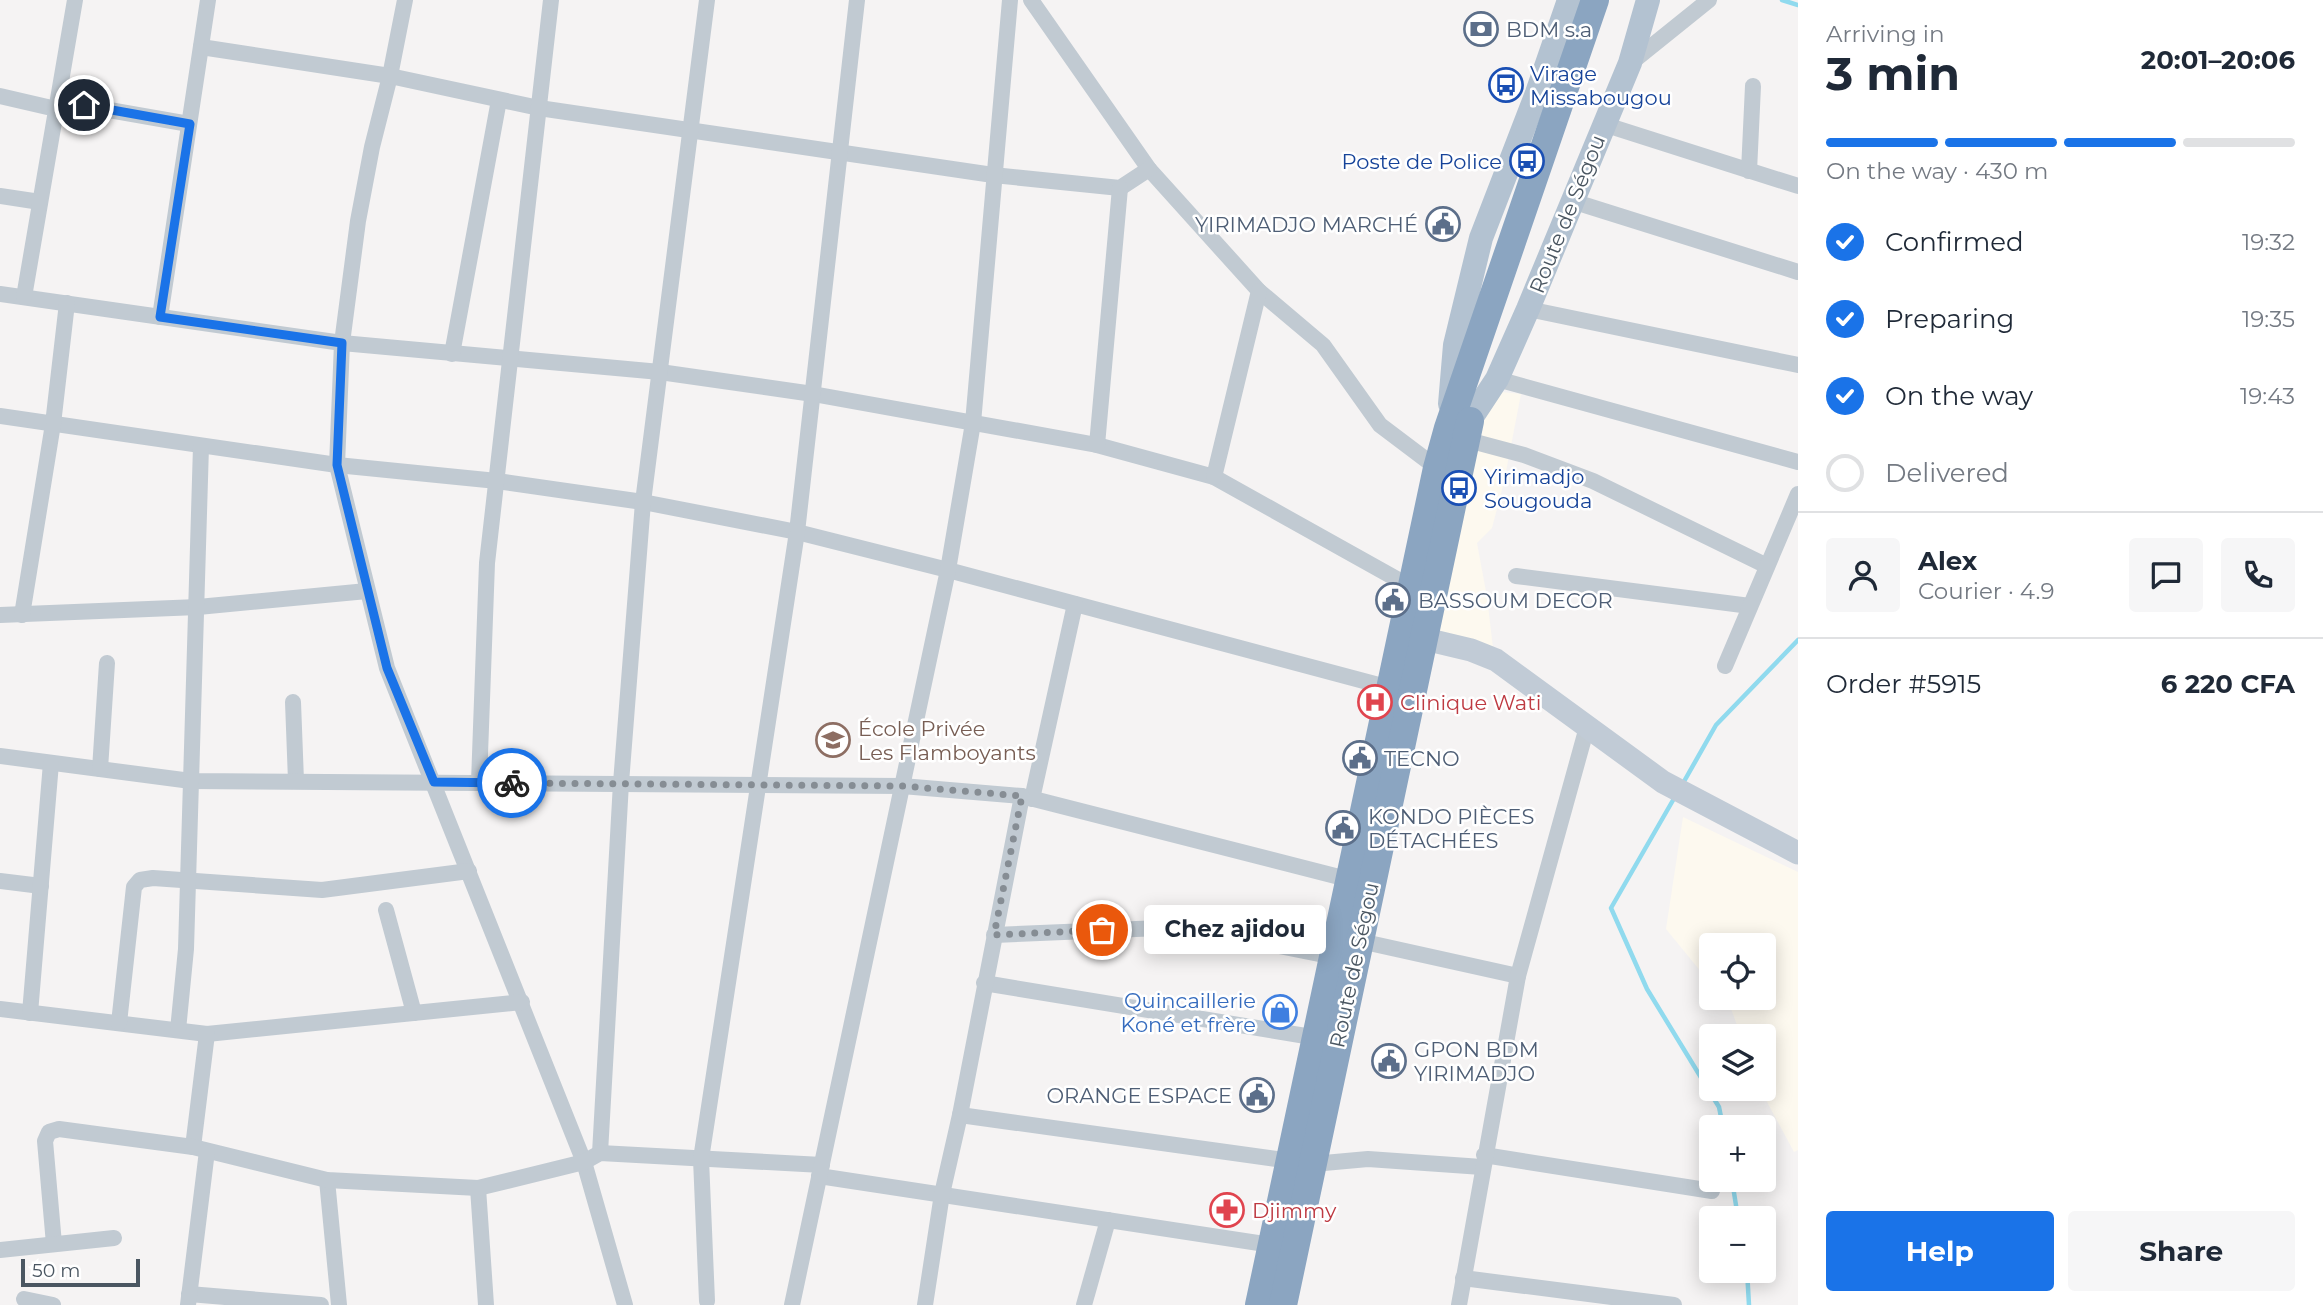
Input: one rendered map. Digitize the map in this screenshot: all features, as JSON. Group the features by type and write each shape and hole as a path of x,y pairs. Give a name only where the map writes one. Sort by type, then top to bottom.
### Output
{"highway":[{"name":"Route de Ségou","path":"1480,385 1595,0"},
{"name":"Route de Ségou","path":"1283,1305 1318,1038 1390,688 1412,636 1411,587 1437,468 1461,429 1480,385 1612,0"},
{"name":"Route de Ségou","path":"1259,1305 1272,1245 1302,1162 1360,941 1412,636 1461,429"}],"main road":[{"name":"Route de Ségou","path":"1461,429 1455,345 1481,238 1537,93 1569,0"},
{"name":"Route de Ségou","path":"1480,385 1528,309 1630,63 1648,0"}],"street":[{"path":"24,297 75,0"},
{"path":"160,317 208,0"},
{"path":"405,0 358,221 342,343 337,465 387,668 584,1162 625,1305"},
{"path":"479,782 487,563 551,0"},
{"path":"600,1153 621,783 643,502 707,0"},
{"path":"707,1301 701,1159 797,532 857,0"},
{"path":"792,1305 948,570 973,423 1010,0"},
{"path":"1031,0 1149,169 1259,291 1323,345 1380,425 1437,468"},
{"path":"1630,63 1709,0"},
{"path":"201,47 390,76 539,108 993,175 1120,188 1149,169"},
{"path":"1749,171 1753,86"},
{"path":"0,96 190,124"},
{"path":"452,354 499,100"},
{"path":"1603,124 1798,186"},
{"path":"1097,445 1120,188"},
{"path":"0,196 40,202"},
{"path":"1572,201 1798,272"},
{"path":"1214,477 1259,291"},
{"path":"0,294 342,343 660,372 813,394 1097,445 1214,477 1411,587"},
{"path":"22,615 53,424 67,303"},
{"path":"1528,309 1798,365"},
{"path":"1480,385 1798,462"},
{"path":"0,416 337,465 497,481 643,502 797,532 1390,688"},
{"path":"1461,429 1593,481 1767,566"},
{"path":"178,1030 186,949 201,446"},
{"path":"1725,666 1798,494"},
{"path":"1516,576 1751,606"},
{"path":"0,615 198,607 367,591"},
{"path":"925,1305 942,1194 994,935 1075,604"},
{"path":"1412,636 1471,650 1496,660 1663,782 1798,853"},
{"path":"100,769 107,663"},
{"path":"293,702 296,781"},
{"path":"1459,1305 1518,976 1587,727"},
{"path":"0,756 191,781 902,786 1027,797 1351,880"},
{"path":"30,1013 51,763"},
{"path":"119,1023 134,887 141,880 153,878 321,890 469,871"},
{"path":"0,881 41,886"},
{"path":"386,910 414,1013"},
{"path":"994,935 1184,927 1334,957"},
{"path":"1360,941 1518,976"},
{"path":"984,983 1318,1038"},
{"path":"0,1009 207,1034 522,1002"},
{"path":"207,1034 189,1299 321,1305"},
{"path":"960,1115 1302,1162 1368,1159 1483,1161 1699,1189"},
{"path":"54,1244 44,1141 50,1132 59,1129 200,1149 327,1180 478,1188 584,1162 600,1153 701,1159 820,1171 942,1194 1272,1245"},
{"path":"327,1180 339,1305"},
{"path":"478,1188 486,1305"},
{"path":"1084,1305 1108,1220"},
{"path":"0,1250 114,1238"},
{"path":"1464,1278 1674,1305"},
{"path":"24,1299 52,1305"}],"shaded area":[{"path":"1482,390 1521,394 1492,528 1477,543 1493,648 1435,629"},
{"path":"1683,817 1798,872 1798,1150 1794,1152 1766,1101 1776,1101 1776,1024 1737,1024 1731,1010 1776,1010 1776,933 1699,933 1699,969 1666,929"}],"waterway":[{"path":"1782,0 1798,5"},
{"path":"1682,785 1716,725 1798,640"},
{"path":"1676,795 1611,908 1647,989 1719,1107 1721,1115"},
{"path":"1734,1192 1736,1206"},
{"path":"1748,1283 1749,1305"}],"way so far":[{"path":"512,783 902,786 1022,796 994,935 1102,930"}],"place":[{"name":"BDM s.a","path":"1481,29"},
{"name":"Virage Missabougou","path":"1506,85"},
{"name":"Poste de Police","path":"1527,161"},
{"name":"YIRIMADJO MARCHÉ","path":"1443,224"},
{"name":"Yirimadjo Sougouda","path":"1459,488"},
{"name":"BASSOUM DECOR","path":"1393,600"},
{"name":"Clinique Wati","path":"1375,702"},
{"name":"École Privée Les Flamboyants","path":"833,740"},
{"name":"TECNO","path":"1360,758"},
{"name":"KONDO PIÈCES DÉTACHÉES","path":"1343,828"},
{"name":"Chez ajidou","path":"1102,930"},
{"name":"Quincaillerie Koné et frère","path":"1280,1012"},
{"name":"GPON BDM YIRIMADJO","path":"1389,1061"},
{"name":"ORANGE ESPACE","path":"1257,1095"},
{"name":"Djimmy","path":"1227,1210"}],"route":[{"path":"84,105 190,124 160,317 342,343 337,465 387,668 434,782 512,783"}]}
